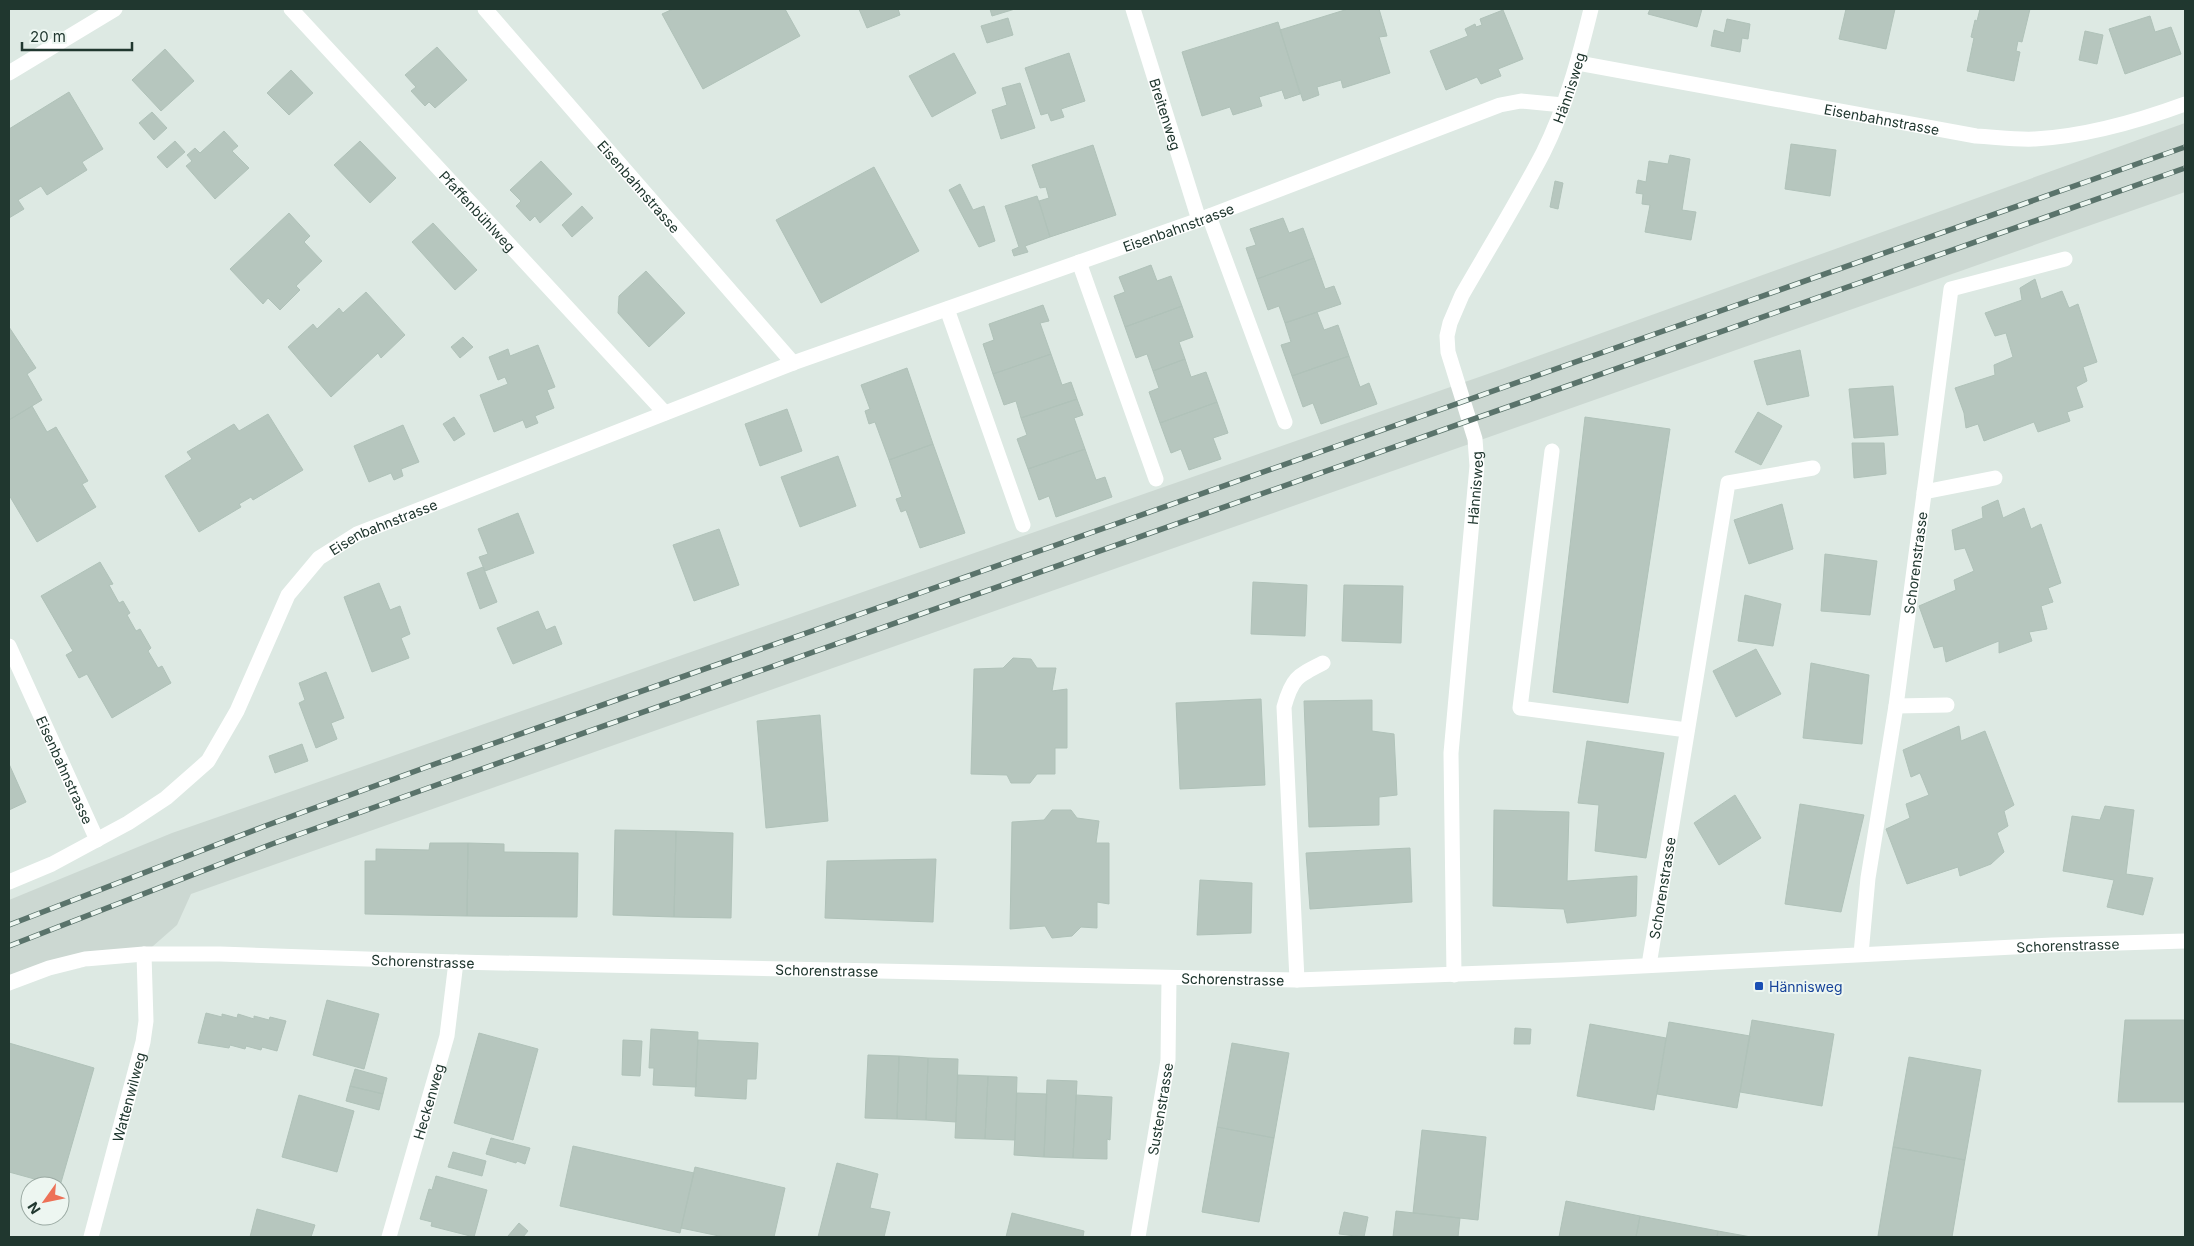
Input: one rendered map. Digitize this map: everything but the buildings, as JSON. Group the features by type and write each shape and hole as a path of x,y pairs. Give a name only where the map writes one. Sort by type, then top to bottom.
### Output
{"street":[{"path":"9,73 115,9"},
{"name":"Pfaffenbühlweg","path":"291,9 665,413"},
{"name":"Eisenbahnstrasse","path":"485,9 793,363"},
{"name":"Breitenweg","path":"1133,9 1204,218 1285,422"},
{"name":"Hännisweg","path":"1454,975 1451,753 1477,466 1475,439 1451,364 1447,336 1462,295 1542,153 1563,105 1578,63 1591,9"},
{"name":"Eisenbahnstrasse","path":"1578,63 1976,136 2033,139 2094,132 2153,116 2185,104"},
{"name":"Eisenbahnstrasse","path":"9,882 52,864 97,840 166,798 208,761 237,712 288,595 319,558 356,534 793,363 1204,218 1500,105 1521,101 1563,105"},
{"name":"Schorenstrasse","path":"1861,954 1868,878 1896,706 1951,289 2065,260"},
{"path":"1079,262 1156,478"},
{"path":"947,309 1023,524"},
{"path":"1552,450 1520,708 1687,730"},
{"name":"Schorenstrasse","path":"1649,965 1728,482 1813,468"},
{"path":"1924,492 1995,478"},
{"name":"Eisenbahnstrasse","path":"9,646 97,840"},
{"path":"1297,980 1284,707 1290,687 1303,673 1323,663"},
{"path":"1896,706 1947,705"},
{"name":"Schorenstrasse","path":"9,983 49,968 85,959 144,954 230,954 456,962 1169,979 1297,980 1454,975 2062,944 2185,941"},
{"name":"Wattenwilweg","path":"91,1237 143,1042 146,1021 144,954"},
{"name":"Heckenweg","path":"389,1237 446,1036 456,962"},
{"name":"Sustenstrasse","path":"1138,1237 1168,1060 1169,979"}],"shaded area":[{"path":"2185,123 2185,192 191,894 177,925 144,954 9,983 9,900 172,833 1502,369"}],"railway":[{"path":"9,925 265,826 435,764 2185,147"},
{"path":"9,946 272,844 442,783 2185,168"}],"place":[{"name":"Hännisweg","path":"1759,986"}]}
